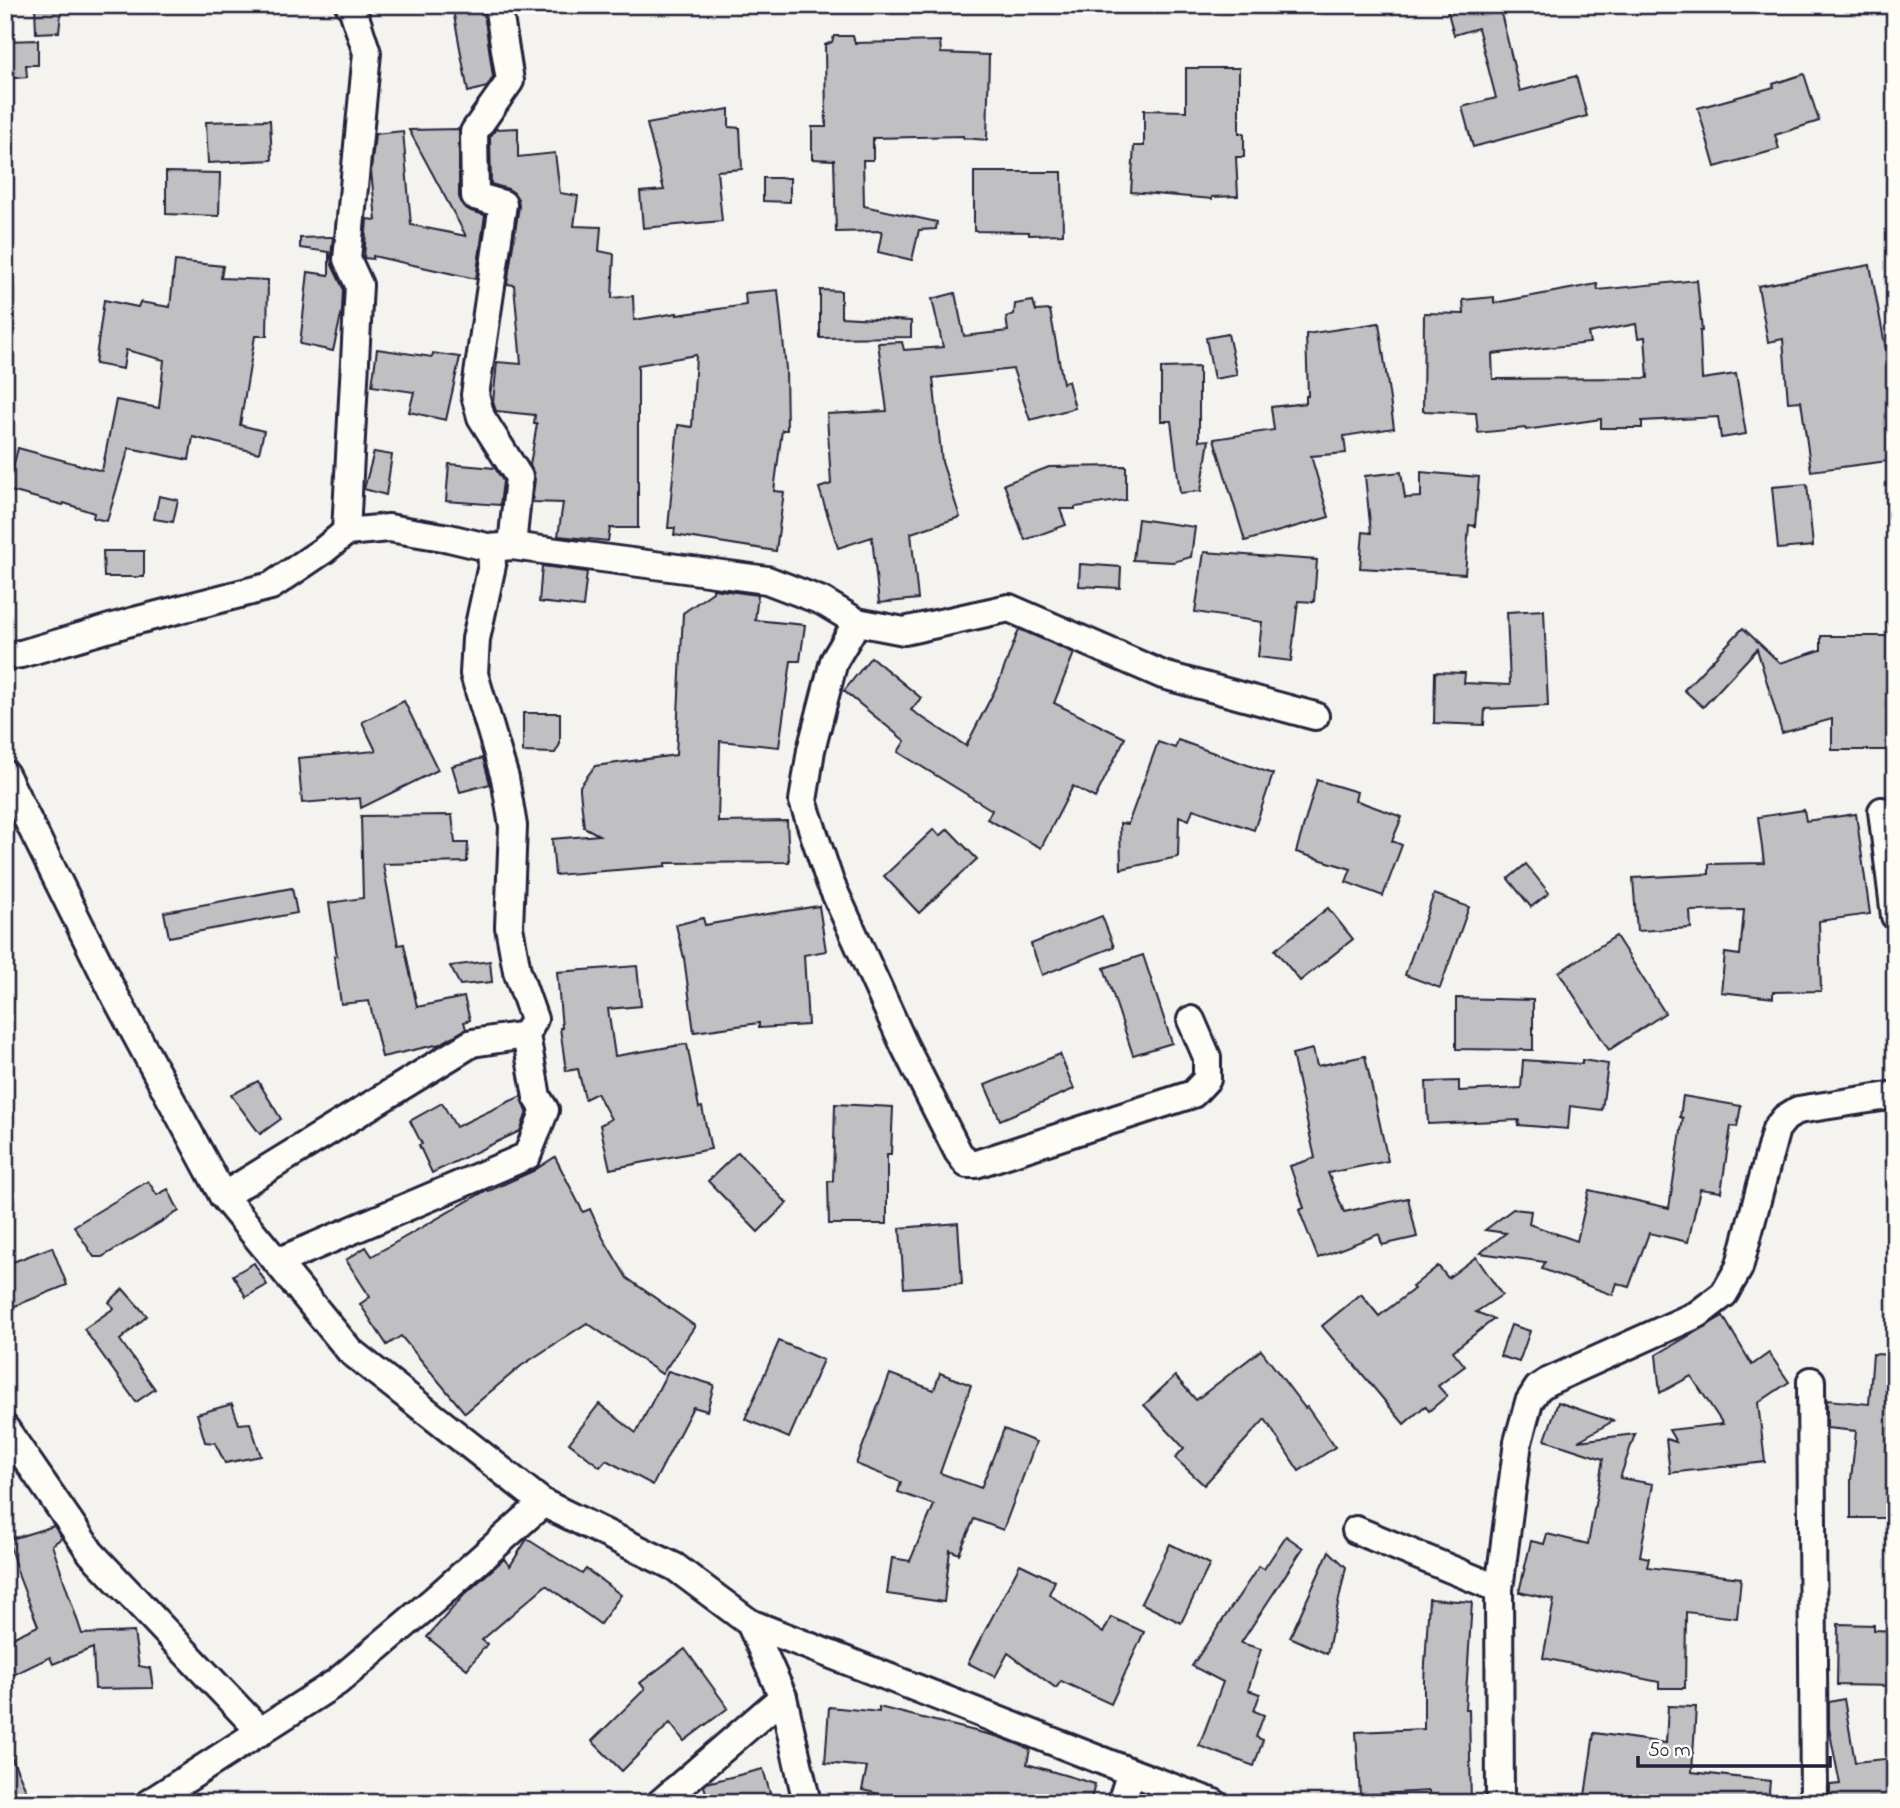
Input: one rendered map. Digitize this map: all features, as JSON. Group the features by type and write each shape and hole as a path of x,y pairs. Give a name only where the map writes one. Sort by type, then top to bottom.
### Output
{"street":[{"path":"346,532 359,285 347,258 367,53 349,5"},
{"path":"277,1262 527,1156 545,1110 537,1097 526,1035 534,1019 517,971 509,927 513,826 505,778 474,674 476,639 492,565 502,547 519,477 481,417 475,395 503,204 475,196 474,132 510,81 498,5"},
{"path":"5,656 21,654 134,621 271,586 346,532 389,528 502,547 767,580 822,601 857,622 904,631 1009,608 1163,675 1315,716"},
{"path":"857,622 834,661 811,750 803,801 830,882 904,1045 958,1152 967,1164 976,1164 1193,1094 1207,1079 1207,1057 1191,1020"},
{"path":"5,774 113,992 223,1196 350,1352 542,1503 675,1567 750,1623 1214,1803"},
{"path":"1882,811 1895,916"},
{"path":"223,1196 472,1043 526,1035"},
{"path":"1500,1803 1499,1589 1518,1442 1529,1402 1538,1388 1547,1382 1698,1314 1724,1294 1739,1268 1776,1129 1785,1118 1798,1110 1895,1095"},
{"path":"1811,1381 1814,1803"},
{"path":"5,1428 91,1553 261,1732"},
{"path":"149,1803 337,1682 542,1503"},
{"path":"1356,1530 1499,1589"},
{"path":"750,1623 783,1697 807,1803"},
{"path":"660,1803 783,1697"},
{"path":"1121,1803 1131,1772"}],"building":[{"path":"35,5 62,5 59,32 36,33"},
{"path":"483,5 493,77 487,87 468,92 453,10"},
{"path":"1446,5 1499,5 1520,91 1576,76 1587,116 1473,147 1462,107 1496,98 1478,28 1454,35"},
{"path":"834,36 853,36 855,43 940,41 941,53 989,55 987,140 963,136 873,138 873,160 863,160 864,206 937,222 936,229 919,230 912,260 878,252 882,231 836,232 834,160 812,159 812,127 826,127 825,45 832,42"},
{"path":"38,40 38,65 26,65 27,77 5,79 5,41"},
{"path":"1186,68 1239,68 1239,133 1244,133 1244,157 1236,157 1238,196 1212,199 1131,192 1134,146 1144,146 1144,110 1186,111"},
{"path":"1804,74 1819,121 1775,135 1779,149 1715,167 1698,108 1774,87 1773,84"},
{"path":"729,109 729,127 740,128 742,169 717,171 722,221 643,228 640,192 664,190 647,124"},
{"path":"270,120 272,160 208,163 206,122"},
{"path":"518,128 518,157 555,153 560,193 578,196 574,226 601,227 599,251 614,254 612,298 633,296 634,320 746,305 745,293 778,290 786,369 787,430 782,430 774,491 784,492 776,551 674,535 675,528 668,528 678,425 692,427 696,355 638,365 638,528 610,528 608,541 558,536 563,503 532,502 535,479 530,465 537,424 534,424 535,415 496,411 493,402 497,362 521,364 514,285 507,284 519,206 514,193 491,184 490,137 496,129"},
{"path":"459,129 459,197 463,206 485,215 476,279 373,256 373,259 364,258 367,219 376,220 371,171 375,134 403,131 411,225 466,236 409,130"},
{"path":"166,172 220,173 219,216 166,214"},
{"path":"974,172 1062,172 1063,234 1029,235 1029,232 974,231"},
{"path":"763,178 790,178 790,202 763,201"},
{"path":"333,237 332,265 343,288 342,311 333,351 300,344 308,272 329,275 329,252 300,248 300,238"},
{"path":"175,261 223,266 221,278 268,280 267,336 255,336 240,425 264,431 259,453 193,437 189,460 129,448 107,521 93,518 94,513 64,503 63,505 7,490 18,448 102,471 116,400 159,408 164,360 126,350 123,369 95,364 104,300 138,307 140,302 170,307"},
{"path":"1870,265 1886,350 1891,412 1895,412 1895,460 1811,471 1801,401 1788,402 1783,339 1768,342 1758,286"},
{"path":"1697,280 1702,331 1702,379 1736,374 1746,434 1721,438 1718,417 1642,421 1642,428 1601,428 1601,419 1526,430 1478,433 1476,413 1423,411 1424,313 1464,314 1463,300 1494,297 1494,303 1597,284 1598,290","holes":["1636,324 1638,338 1645,337 1648,378 1493,379 1492,354 1590,343 1588,333"]},
{"path":"820,290 841,291 841,317 911,321 911,337 820,338"},
{"path":"955,293 964,336 1008,331 1006,317 1014,314 1015,304 1033,301 1036,311 1050,310 1063,383 1068,381 1075,408 1030,420 1013,369 933,378 942,462 960,517 911,533 918,599 879,603 872,537 838,548 819,488 831,484 827,414 887,411 878,343 902,342 904,350 943,347 932,299"},
{"path":"1379,323 1394,428 1344,436 1346,453 1311,456 1329,517 1245,541 1214,439 1274,430 1271,407 1306,403 1306,334"},
{"path":"1228,334 1237,375 1214,379 1206,338"},
{"path":"377,349 432,357 433,353 460,357 446,420 409,412 414,392 372,386"},
{"path":"1199,367 1199,441 1209,440 1201,491 1180,493 1171,421 1161,421 1161,368"},
{"path":"374,452 392,455 386,495 364,489"},
{"path":"449,464 495,468 503,481 500,505 446,501"},
{"path":"1126,466 1126,500 1060,509 1066,525 1025,540 1004,484 1049,467"},
{"path":"1401,472 1405,498 1421,497 1421,472 1479,477 1475,526 1469,525 1465,574 1360,568 1363,532 1371,533 1365,476"},
{"path":"1807,484 1813,546 1778,549 1772,487"},
{"path":"159,496 178,500 173,522 154,519"},
{"path":"1138,519 1195,527 1191,557 1173,562 1133,560"},
{"path":"103,551 144,551 144,577 104,577"},
{"path":"1204,552 1317,560 1314,602 1298,601 1291,661 1258,657 1262,622 1195,612"},
{"path":"1080,564 1121,567 1120,588 1079,586"},
{"path":"542,566 587,572 583,607 539,602"},
{"path":"713,589 758,595 755,620 805,625 800,661 791,661 779,747 720,741 718,822 787,821 789,862 666,863 666,866 555,875 552,839 599,835 584,827 580,790 580,786 595,766 676,755 683,613 713,592"},
{"path":"1544,610 1548,706 1485,709 1484,725 1434,723 1435,672 1465,673 1464,683 1510,685 1507,612"},
{"path":"1743,628 1780,663 1821,650 1821,636 1895,636 1895,750 1832,750 1832,719 1782,733 1757,649 1703,707 1684,690"},
{"path":"1019,629 1074,653 1054,703 1125,738 1095,798 1073,786 1041,848 987,819 992,810 898,752 905,741 844,691 871,657 921,698 911,710 966,746 998,684"},
{"path":"404,701 438,770 361,808 360,798 302,803 298,758 376,751 362,722"},
{"path":"523,713 560,713 560,744 555,753 523,752"},
{"path":"1178,740 1273,774 1254,830 1193,809 1189,820 1179,816 1178,857 1121,869 1120,823 1128,824 1158,742 1175,748"},
{"path":"483,758 490,784 460,792 452,766"},
{"path":"1317,780 1357,792 1355,800 1402,817 1392,841 1402,845 1383,896 1346,882 1351,869 1296,852"},
{"path":"1804,810 1806,821 1856,814 1870,914 1819,921 1821,991 1773,992 1773,998 1721,992 1725,953 1740,955 1744,910 1690,911 1691,928 1637,931 1633,878 1709,874 1709,864 1764,863 1758,817"},
{"path":"452,815 455,843 468,843 467,862 383,864 398,945 404,944 417,1007 464,997 470,1020 464,1022 466,1029 440,1044 382,1057 369,1001 341,1004 329,903 363,898 361,816"},
{"path":"934,829 940,836 948,829 977,859 919,913 884,876"},
{"path":"1526,864 1549,893 1531,907 1508,879"},
{"path":"292,888 297,913 169,937 164,912"},
{"path":"1434,894 1469,907 1440,988 1405,975"},
{"path":"819,906 826,951 804,955 808,1025 759,1028 759,1023 694,1032 684,958 676,925 703,918 705,925"},
{"path":"1328,908 1353,939 1300,981 1275,950"},
{"path":"1102,916 1114,947 1042,975 1031,944"},
{"path":"1616,936 1665,1013 1609,1050 1559,972"},
{"path":"1143,955 1172,1043 1133,1055 1104,968"},
{"path":"490,961 492,982 460,985 450,966"},
{"path":"637,966 641,1006 608,1009 615,1056 687,1044 699,1108 702,1107 711,1149 610,1169 600,1125 611,1119 597,1093 585,1099 578,1069 566,1071 557,972"},
{"path":"1456,998 1533,1000 1533,1050 1456,1049"},
{"path":"1313,1049 1317,1066 1365,1056 1388,1161 1328,1173 1344,1212 1408,1198 1417,1237 1382,1245 1379,1234 1318,1258 1299,1210 1304,1208 1290,1166 1315,1158 1292,1054"},
{"path":"1060,1054 1074,1089 1000,1120 985,1085"},
{"path":"1523,1060 1582,1064 1582,1060 1608,1064 1602,1110 1570,1106 1568,1129 1518,1125 1519,1120 1428,1124 1426,1082 1459,1081 1459,1091 1521,1088"},
{"path":"258,1081 281,1119 260,1134 231,1095"},
{"path":"521,1096 527,1112 520,1131 432,1173 410,1121 442,1103 456,1127"},
{"path":"1683,1096 1741,1106 1737,1127 1731,1126 1721,1192 1700,1189 1688,1242 1649,1233 1629,1287 1617,1283 1613,1295 1542,1269 1545,1262 1480,1253 1506,1233 1485,1230 1513,1209 1531,1211 1529,1224 1577,1241 1589,1190 1669,1208 1683,1118 1680,1117"},
{"path":"835,1104 893,1107 891,1154 887,1154 887,1224 829,1224 828,1181 833,1181"},
{"path":"738,1152 787,1203 758,1232 708,1181"},
{"path":"555,1157 583,1212 590,1209 603,1238 627,1278 695,1326 662,1374 587,1323 521,1366 465,1413 401,1336 387,1345 360,1304 370,1297 346,1260 366,1247 372,1256 487,1190 533,1171"},
{"path":"148,1181 157,1195 168,1189 179,1211 102,1257 94,1257 74,1226"},
{"path":"958,1223 962,1284 904,1288 900,1228"},
{"path":"52,1247 67,1285 5,1310 5,1265"},
{"path":"1476,1257 1502,1295 1476,1312 1494,1319 1453,1351 1465,1366 1438,1386 1447,1396 1429,1411 1425,1406 1404,1424 1322,1326 1361,1294 1379,1316 1438,1266 1448,1278"},
{"path":"254,1263 267,1285 246,1297 233,1275"},
{"path":"123,1289 147,1316 120,1340 155,1389 136,1402 84,1329 114,1308 109,1302"},
{"path":"1723,1316 1752,1365 1769,1353 1789,1382 1758,1403 1765,1462 1670,1473 1666,1439 1676,1442 1669,1430 1723,1424 1691,1376 1660,1393 1656,1355"},
{"path":"1511,1325 1530,1331 1519,1362 1500,1356"},
{"path":"779,1341 823,1360 789,1438 745,1419"},
{"path":"1261,1350 1335,1447 1299,1471 1265,1419 1204,1485 1175,1458 1184,1448 1144,1405 1175,1376 1196,1400"},
{"path":"1873,1354 1895,1355 1895,1518 1851,1518 1851,1480 1856,1431 1827,1428 1827,1400 1869,1404"},
{"path":"668,1371 714,1385 707,1411 693,1407 653,1485 606,1460 600,1467 569,1443 599,1404 636,1433"},
{"path":"940,1373 971,1385 940,1473 981,1488 1004,1429 1036,1442 1003,1530 974,1519 959,1554 950,1550 944,1602 887,1594 892,1558 910,1561 934,1505 898,1492 901,1482 856,1464 890,1374 934,1390"},
{"path":"1558,1402 1613,1421 1578,1441 1635,1434 1620,1478 1653,1484 1640,1556 1649,1558 1647,1567 1741,1578 1737,1618 1686,1612 1685,1688 1659,1688 1659,1682 1543,1658 1554,1600 1519,1592 1531,1541 1544,1544 1547,1534 1588,1544 1603,1459 1545,1440"},
{"path":"232,1404 239,1424 250,1423 261,1456 225,1463 215,1443 205,1442 197,1414"},
{"path":"54,1526 62,1538 52,1545 82,1634 134,1632 139,1666 150,1668 153,1688 95,1689 93,1648 53,1664 50,1657 5,1679 5,1641 38,1626 8,1540"},
{"path":"1286,1536 1303,1548 1241,1643 1261,1649 1248,1690 1260,1694 1254,1711 1264,1715 1256,1737 1263,1740 1254,1766 1199,1746 1223,1682 1192,1666 1259,1566 1264,1569"},
{"path":"527,1539 582,1574 586,1569 621,1595 600,1624 546,1585 482,1640 487,1644 467,1669 427,1637 464,1595 504,1559 510,1566"},
{"path":"1170,1544 1210,1564 1181,1623 1141,1603"},
{"path":"1329,1551 1346,1567 1327,1654 1290,1637"},
{"path":"1020,1564 1055,1581 1049,1594 1103,1633 1111,1617 1144,1632 1111,1704 1061,1681 1056,1688 1008,1653 995,1677 968,1663"},
{"path":"1429,1599 1472,1602 1465,1709 1469,1709 1471,1803 1430,1803 1429,1791 1360,1795 1356,1732 1424,1729"},
{"path":"1838,1624 1874,1625 1874,1630 1895,1631 1895,1686 1837,1685"},
{"path":"685,1649 728,1708 684,1741 670,1723 622,1771 592,1741 645,1689 640,1683"},
{"path":"1844,1699 1855,1762 1895,1758 1895,1803 1830,1803 1830,1785 1840,1784 1829,1728 1829,1702"},
{"path":"1668,1706 1696,1707 1692,1772 1770,1781 1768,1803 1584,1803 1594,1733 1666,1743"},
{"path":"829,1707 879,1712 879,1707 999,1737 1030,1749 1027,1764 1095,1784 1090,1803 919,1803 862,1790 867,1767 825,1763"},
{"path":"5,1743 32,1803 5,1803"},
{"path":"763,1769 773,1803 709,1803 704,1786 707,1783"}]}
